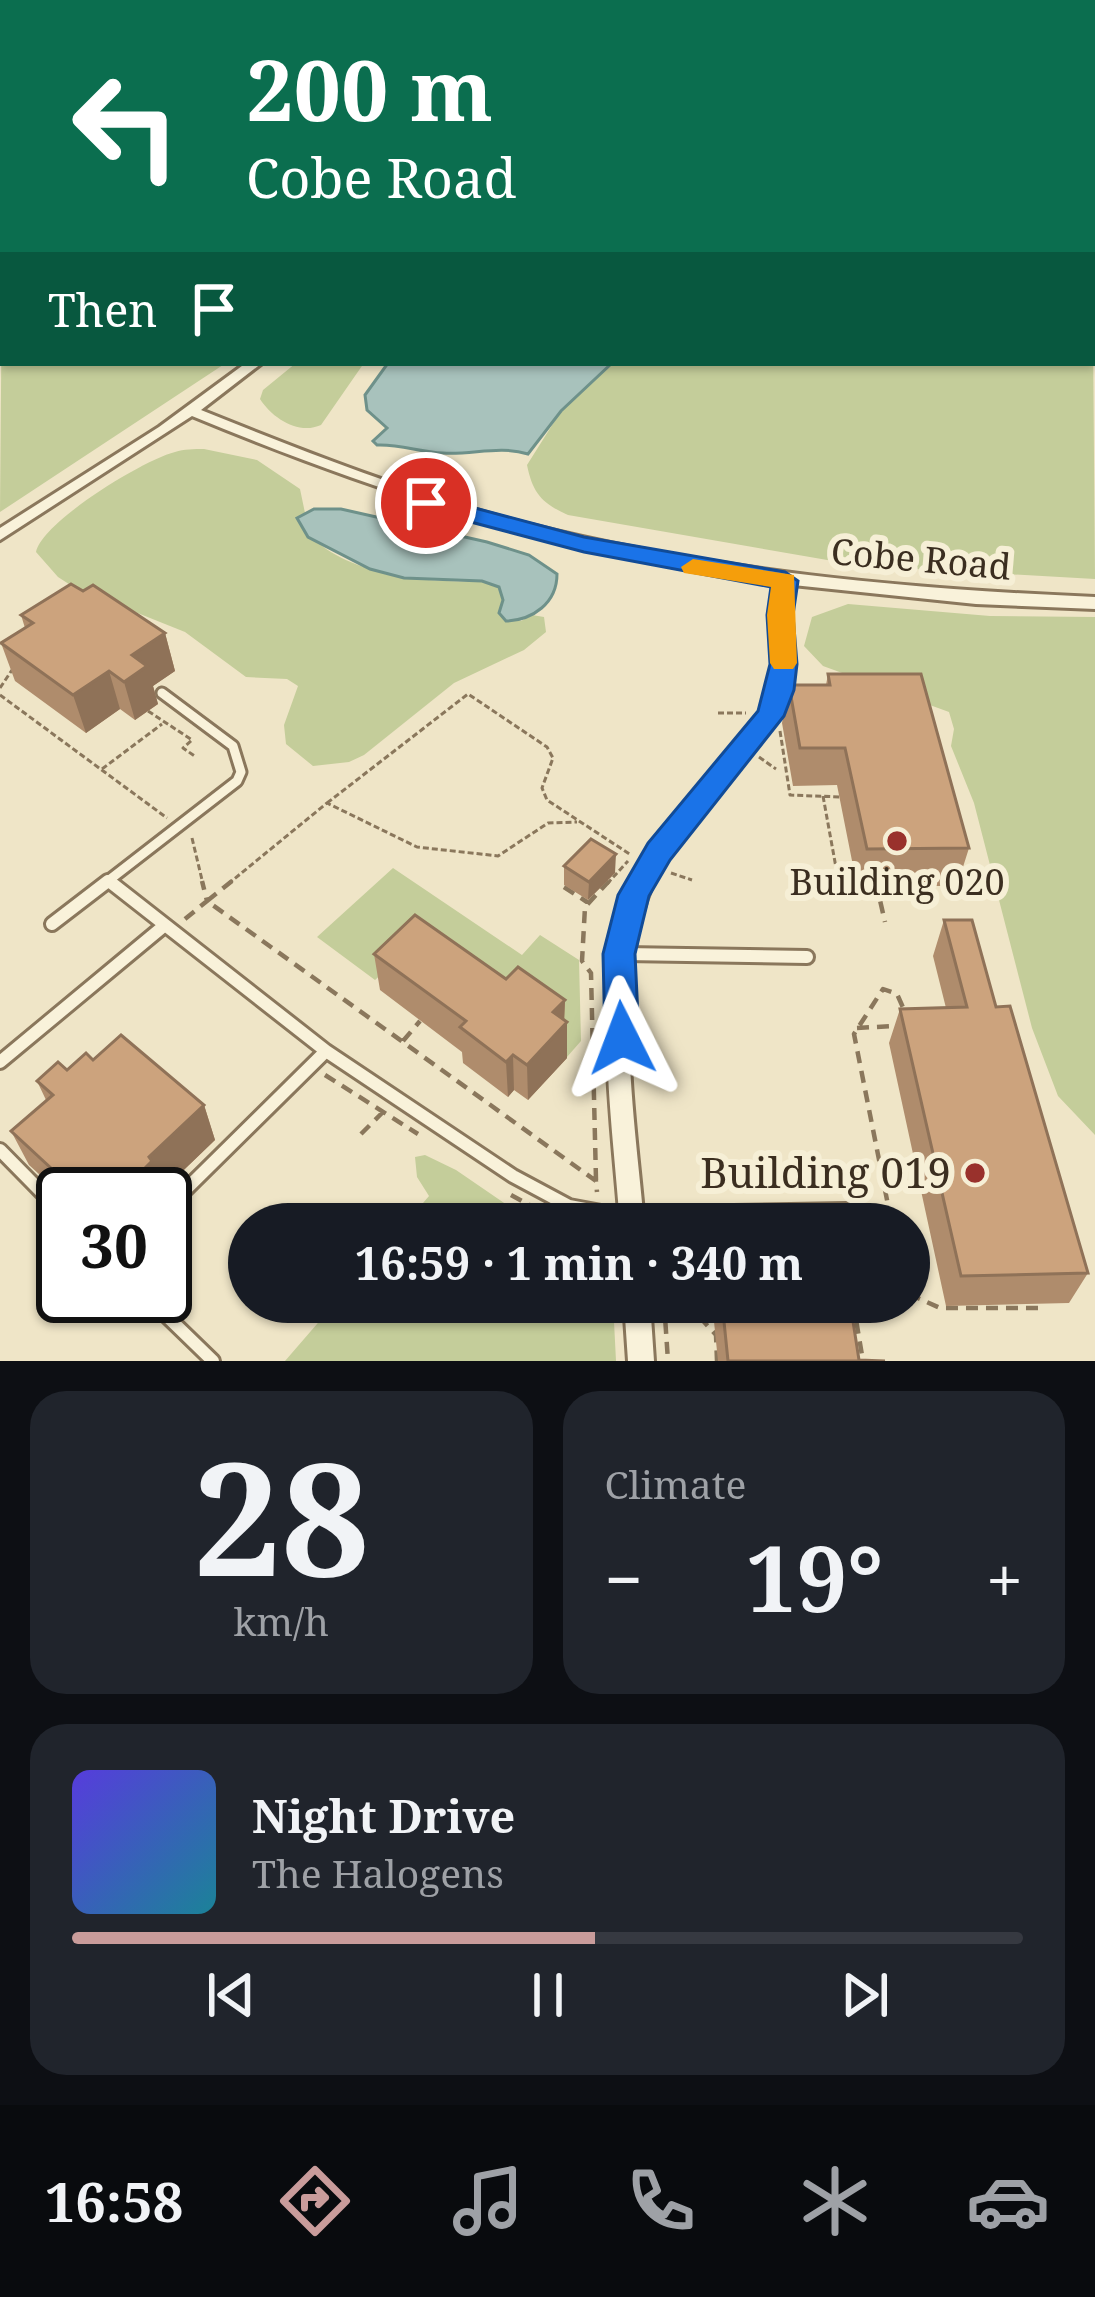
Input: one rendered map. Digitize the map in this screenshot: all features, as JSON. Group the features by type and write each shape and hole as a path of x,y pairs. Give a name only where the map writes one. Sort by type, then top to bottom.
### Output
{"street":[{"path":"0,536 192,411 251,366"},
{"name":"Cobe Road","path":"192,411 323,467 458,513 625,553 785,581 949,597 1095,603"},
{"path":"631,1203 619,954 624,921 646,870 770,716 783,664 780,615 785,581"},
{"path":"638,1323 640,1361"}],"lane":[{"path":"52,924 237,782 242,772 240,755 233,746 161,693"},
{"path":"108,880 326,1051 529,1186 563,1203"},
{"path":"0,1062 168,927"},
{"path":"619,954 807,957"},
{"path":"192,1183 326,1051"},
{"path":"0,1150 36,1187"},
{"path":"174,1323 213,1361"}],"path":[{"path":"0,688 15,660"},
{"path":"168,927 468,694 547,747 553,758 542,796 632,856 589,903 582,961 591,973 597,1203"},
{"path":"0,695 167,818"},
{"path":"148,711 191,740 183,748 196,758"},
{"path":"718,713 758,712"},
{"path":"101,770 165,722"},
{"path":"779,724 790,795 839,796"},
{"path":"759,757 776,769"},
{"path":"823,796 842,897 879,896 885,922"},
{"path":"327,802 417,847 498,856 548,823 577,822"},
{"path":"192,837 207,901 596,1181"},
{"path":"663,870 692,880"},
{"path":"564,887 589,903"},
{"path":"857,1028 908,1026 902,1000 883,989 857,1028 854,1034 888,1203"},
{"path":"402,1042 420,1021"},
{"path":"474,1094 484,1078"},
{"path":"362,1134 383,1112"},
{"path":"930,1303 940,1308 1045,1308"},
{"path":"665,1323 668,1361"},
{"path":"705,1323 716,1335 717,1361"},
{"path":"857,1323 863,1361"}],"green space":[{"path":"1,366 221,366 0,512"},
{"path":"292,366 362,366 321,425 313,428 279,419 260,399 263,390"},
{"path":"609,366 1093,366 1095,579 862,566 568,515 545,502 527,465 561,411"},
{"path":"204,449 257,460 300,489 305,513 298,518 331,552 379,572 482,581 499,587 503,600 521,621 532,615 544,617 546,632 524,650 454,683 364,755 349,762 313,766 286,744 284,725 298,686 287,679 246,677 185,632 75,588 36,552 42,539 74,509 119,479 160,457"},
{"path":"848,604 990,616 1095,617 1095,1135 1058,1096 1032,1028 974,803 951,746 954,729 949,712 823,666 804,646 812,617"},
{"path":"393,868 522,955 540,935 579,960 581,1041 567,1057 385,971 375,980 317,937"},
{"path":"425,1155 456,1170 504,1203 423,1203 429,1196 417,1177 415,1157"},
{"path":"318,1323 614,1323 616,1361 285,1361"}],"water":[{"path":"386,366 609,366 561,411 528,454 507,450 443,453 377,445 373,441 387,428 367,410 365,395"},
{"path":"314,509 341,509 529,555 557,574 556,584 542,608 506,621 499,613 503,600 499,587 482,581 404,578 370,569 308,537 297,518"}],"building":[{"path":"71,584 83,591 93,585 165,633 132,655 147,666 124,682 109,671 73,695 1,643 33,623 21,615"},
{"path":"828,674 921,674 969,848 867,849 845,748 800,748 789,685 830,685"},
{"path":"591,839 616,854 589,882 564,866"},
{"path":"415,915 506,979 518,967 565,1000 553,1012 567,1022 527,1065 513,1055 506,1062 460,1027 466,1021 374,954"},
{"name":"Building 019","path":"944,920 972,920 996,1007 1010,1006 1088,1273 961,1276 900,1009 967,1007"},
{"path":"121,1035 204,1105 149,1157 152,1161 146,1167 50,1167 11,1131 53,1095 37,1081 58,1062 67,1070 86,1053 93,1060"},
{"path":"724,1323 853,1323 859,1360 885,1361 728,1361"}],"slow traffic":[{"path":"693,567 785,581 780,615 783,663"}],"place":[{"name":"Building 020","path":"897,841"},
{"name":"Building 019","path":"975,1173"}],"route":[{"path":"426,503 544,536 785,581 780,615 783,664 770,716 659,851 624,921 619,954 622,1038"}]}
